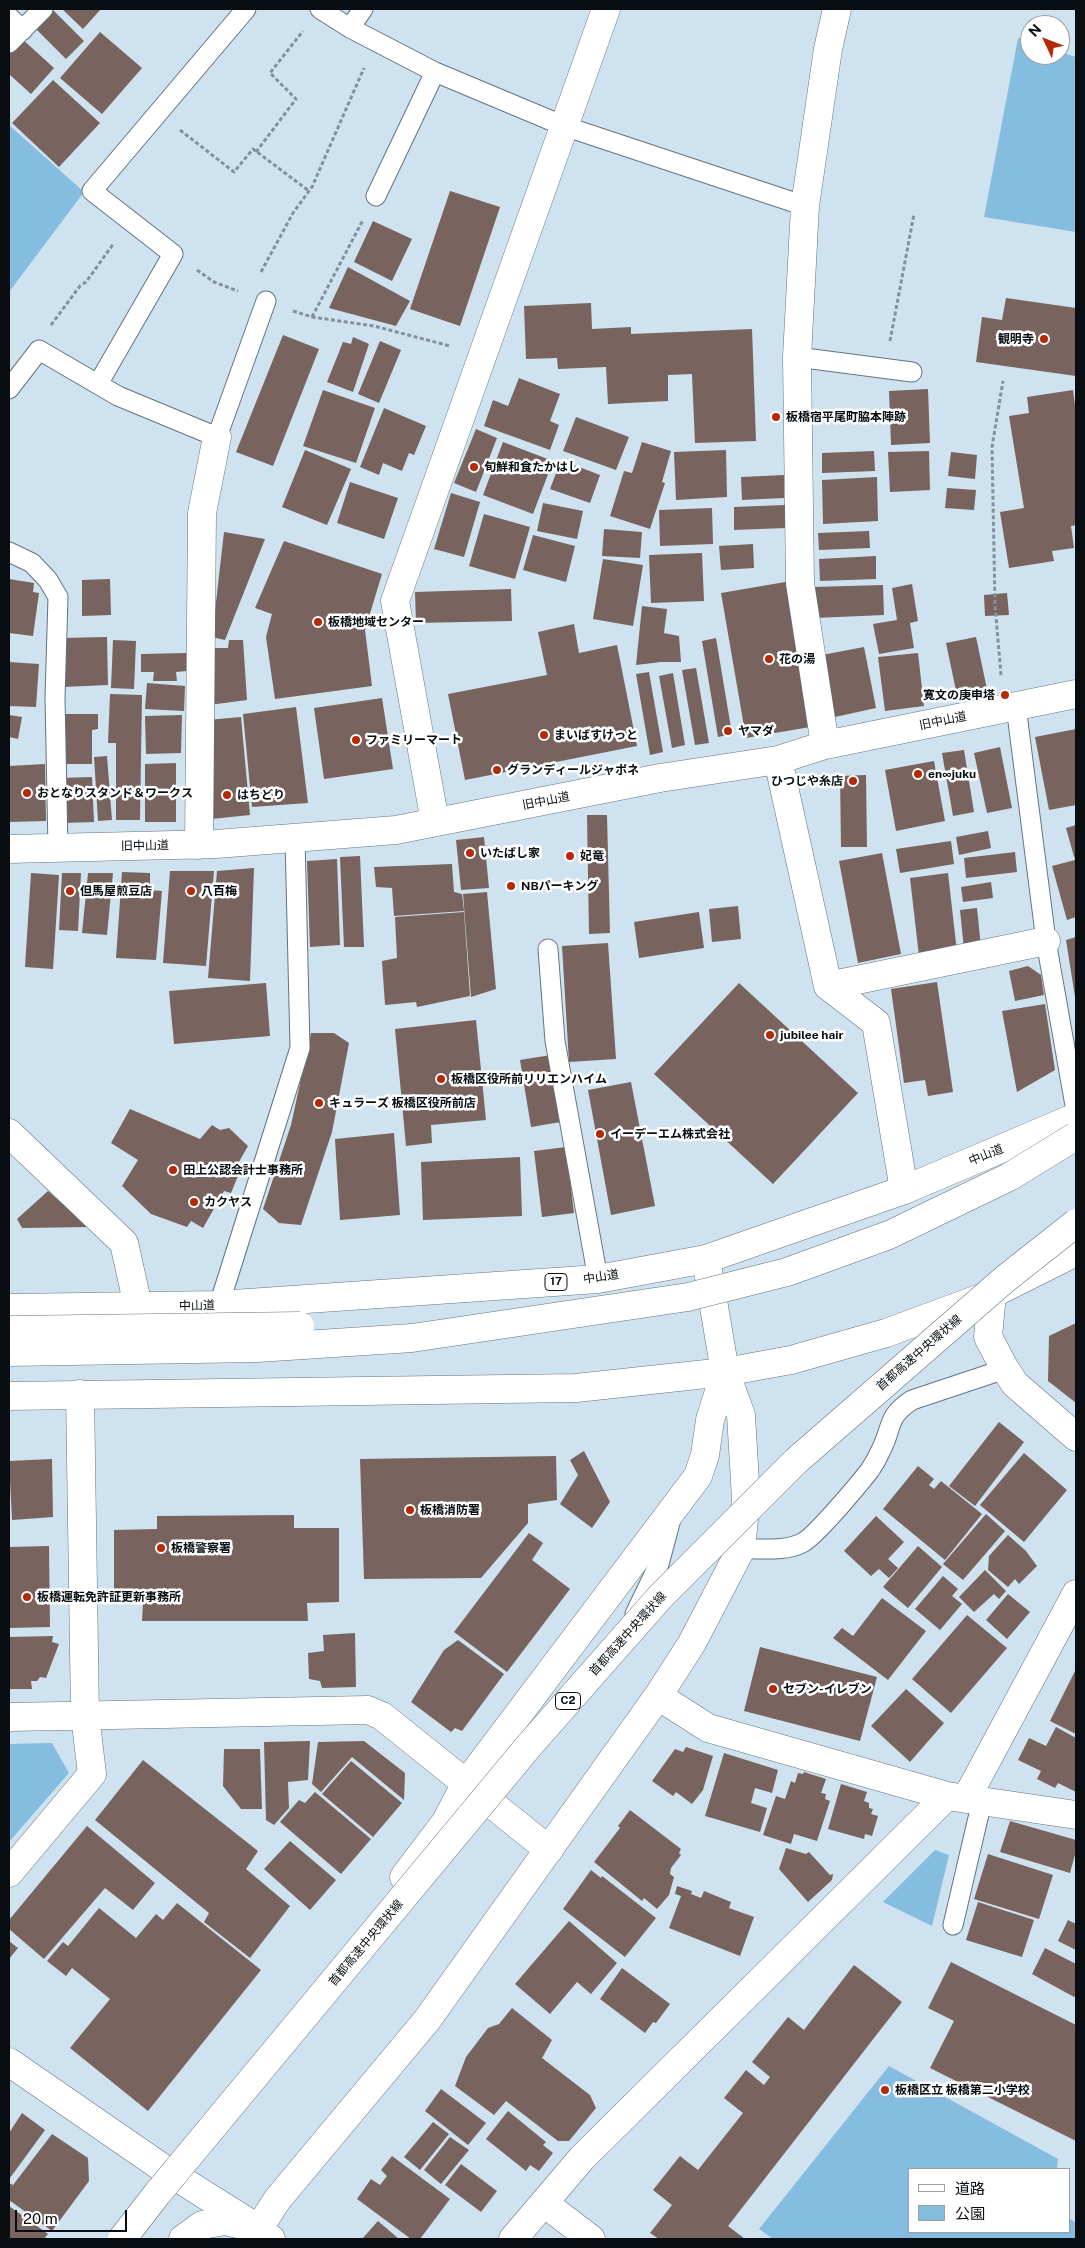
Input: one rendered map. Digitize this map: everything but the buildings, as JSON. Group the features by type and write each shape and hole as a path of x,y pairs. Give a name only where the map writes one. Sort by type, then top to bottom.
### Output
{"main road":[{"path":"435,822 395,601 606,9"},
{"path":"825,745 800,583 796,357 805,206 828,49 838,9"},
{"path":"199,845 202,513 217,437"},
{"name":"旧中山道","path":"9,849 199,845 396,830 660,778 778,760 825,745 1076,694"},
{"path":"778,760 828,986 876,1024 904,1190"},
{"path":"828,986 1046,941"},
{"name":"中山道","path":"9,1308 219,1305 598,1279 706,1258 904,1190 1076,1117"},
{"path":"9,1330 265,1328 395,1322 679,1286 763,1269 874,1233 1011,1170 1076,1132"},
{"path":"9,1133 124,1244 138,1306"},
{"path":"9,1352 256,1348 412,1338 688,1296 787,1272 889,1235 1009,1178 1076,1136"},
{"name":"首都高速中央環状線","path":"122,2239 157,2194 527,1748 660,1597 796,1461 1006,1279 1076,1224"},
{"name":"首都高速中央環状線","path":"140,2239 272,2084 542,1758 669,1614 808,1473 880,1406 1017,1288 1076,1241"},
{"path":"9,1396 576,1388 725,1372 791,1360 886,1333 992,1294 1076,1252"},
{"path":"261,2236 277,2200 427,2020 658,1696 692,1643 741,1549 746,1499 741,1416 725,1372 706,1258"},
{"path":"992,1294 988,1337 1005,1369 1015,1384 1076,1437"},
{"path":"113,2239 350,1949 445,1823 466,1785 698,1476 705,1456 710,1420 725,1372"},
{"path":"9,1873 92,1774 85,1715 80,1394"},
{"path":"512,2239 582,2158 965,1799 1076,1594"},
{"path":"658,1696 708,1728 965,1799 1076,1815"},
{"path":"9,1717 368,1710 382,1716 549,1850"},
{"path":"9,2062 261,2236"},
{"path":"544,2203 591,2239"},
{"path":"183,2239 202,2225 225,2221 261,2236"}],"lane":[{"path":"9,43 43,9"},
{"path":"98,384 173,254 92,191 246,9"},
{"path":"320,9 350,28 435,72 564,126 805,206"},
{"path":"350,28 363,9"},
{"path":"9,16 23,30"},
{"path":"376,196 435,72"},
{"path":"9,389 39,350 118,396 217,437 266,301"},
{"path":"796,357 912,372"},
{"path":"9,552 32,563 48,580 58,597 55,698 58,848"},
{"path":"1011,707 1046,941 1076,1111"},
{"path":"219,1305 300,1048 295,838"},
{"path":"548,949 555,1041 598,1279"},
{"path":"741,1549 789,1547 803,1543 815,1533 871,1469 882,1448 890,1422 899,1408 912,1400 1005,1369"},
{"path":"525,1768 637,1611 659,1564 673,1509"},
{"path":"953,1925 965,1799"}],"path":[{"path":"256,152 296,99 270,73 320,9"},
{"path":"249,295 293,213 308,191 376,40"},
{"path":"158,113 234,172 253,149 308,191"},
{"path":"312,317 376,196"},
{"path":"885,369 914,214"},
{"path":"39,350 41,339 80,286 86,282 116,239"},
{"path":"173,254 214,282 312,317 374,326 483,354"},
{"path":"1002,381 992,447 995,605 1011,707"}],"green space":[{"path":"1018,38 1020,39 1020,65 1070,65 1070,55 1076,57 1076,232 984,217"},
{"path":"9,125 84,192 9,292"},
{"path":"52,1743 69,1773 9,1842 9,1744"},
{"path":"935,1850 949,1855 932,1926 883,1902"},
{"path":"889,2066 1058,2159 1057,2168 908,2168 908,2233 1070,2233 1070,2219 1076,2223 1076,2239 773,2239 759,2229"}],"place":[{"name":"観明寺","path":"1044,339"},
{"name":"板橋宿平尾町脇本陣跡","path":"776,417"},
{"name":"旬鮮和食たかはし","path":"474,467"},
{"name":"板橋地域センター","path":"318,622"},
{"name":"花の湯","path":"769,659"},
{"name":"寛文の庚申塔","path":"1005,695"},
{"name":"ヤマダ","path":"728,731"},
{"name":"まいばすけっと","path":"544,735"},
{"name":"ファミリーマート","path":"356,740"},
{"name":"グランディールジャポネ","path":"497,770"},
{"name":"en∞juku","path":"918,774"},
{"name":"ひつじや糸店","path":"853,781"},
{"name":"おとなりスタンド＆ワークス","path":"27,793"},
{"name":"はちどり","path":"227,795"},
{"name":"いたばし家","path":"470,853"},
{"name":"妃竜","path":"570,856"},
{"name":"NBパーキング","path":"511,886"},
{"name":"但馬屋煎豆店","path":"70,891"},
{"name":"八百梅","path":"191,891"},
{"name":"jubilee hair","path":"770,1035"},
{"name":"板橋区役所前リリエンハイム","path":"441,1079"},
{"name":"キュラーズ 板橋区役所前店","path":"319,1103"},
{"name":"イーデーエム株式会社","path":"600,1134"},
{"name":"田上公認会計士事務所","path":"173,1170"},
{"name":"カクヤス","path":"194,1202"},
{"name":"板橋消防署","path":"410,1510"},
{"name":"板橋警察署","path":"161,1548"},
{"name":"板橋運転免許証更新事務所","path":"27,1597"},
{"name":"セブン-イレブン","path":"773,1689"},
{"name":"板橋区立 板橋第二小学校","path":"885,2090"}]}
